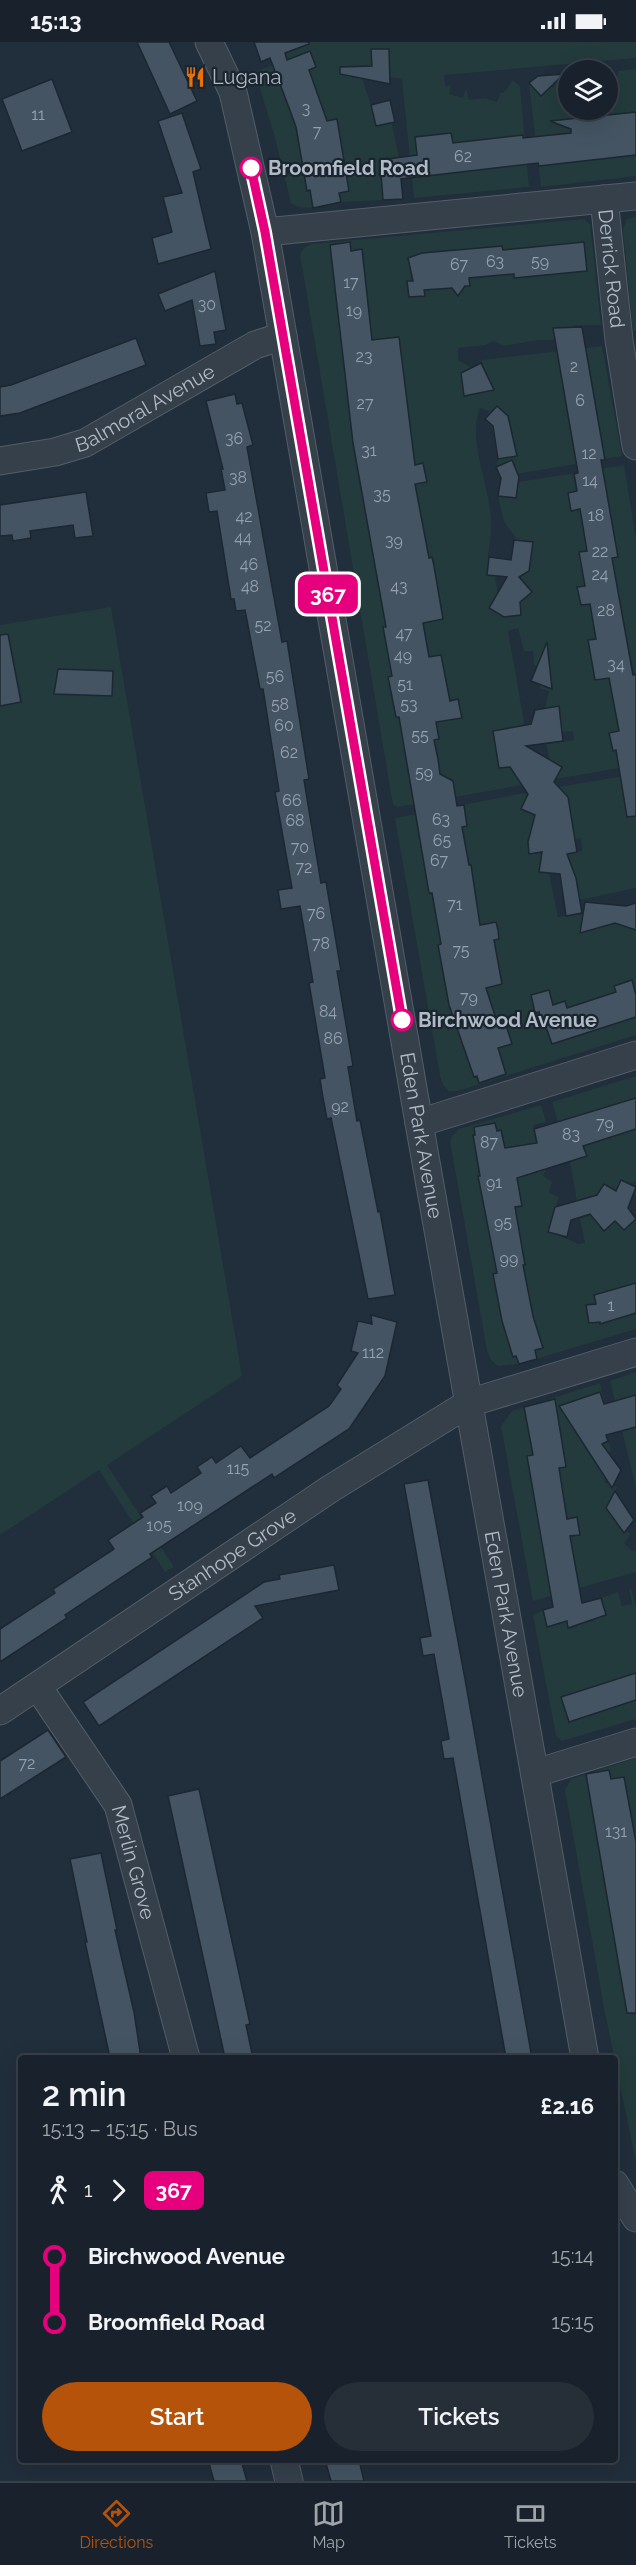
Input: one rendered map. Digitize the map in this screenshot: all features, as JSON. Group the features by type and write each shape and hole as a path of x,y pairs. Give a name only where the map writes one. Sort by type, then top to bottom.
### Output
{"street":[{"name":"Eden Park Avenue","path":"209,42 233,92 265,232 419,1123 584,2055"},
{"path":"265,232 636,196"},
{"name":"Derrick Road","path":"604,199 619,340 636,446"},
{"name":"Balmoral Avenue","path":"0,461 55,452 85,443 255,345 283,336"},
{"path":"419,1123 636,1055"},
{"name":"Stanhope Grove","path":"0,1711 330,1489 469,1403 636,1352"},
{"name":"Merlin Grove","path":"38,1687 118,1806 185,2055"},
{"path":"536,1773 636,1742"},
{"path":"618,2189 636,2218"},
{"path":"285,2463 289,2481"}],"green space":[{"path":"281,42 636,42 636,58 558,60 558,65 444,75 445,85 447,87 451,85 449,94 463,98 466,89 469,100 484,98 497,102 501,92 503,93 513,80 520,86 529,187 414,198 402,79 390,77 389,49 372,49 372,66 363,66 362,78 371,105 390,100 395,122 392,125 400,163 381,173 383,200 344,202 310,208 291,203 255,72 288,59"},
{"path":"636,69 636,176 541,187 529,83 541,96 548,87 554,87 553,75 558,74 558,120 618,120 618,71"},
{"path":"636,216 636,331 633,331 623,230 626,220"},
{"path":"584,219 590,224 601,325 574,325 574,334 552,340 504,346 494,341 485,345 458,348 458,360 472,368 480,383 489,379 481,360 602,346 622,456 500,477 496,467 497,442 485,419 489,411 480,408 476,433 477,447 491,518 488,555 499,559 498,576 495,578 498,593 524,599 532,592 520,576 532,542 514,540 516,538 504,522 498,496 515,498 517,489 506,484 624,465 636,539 636,765 556,779 548,774 550,762 546,744 574,740 573,731 562,732 545,708 549,691 540,689 540,684 531,681 537,667 534,665 533,651 524,651 518,628 508,631 524,722 510,767 522,785 398,807 393,805 300,254 311,244"},
{"path":"111,607 242,1376 107,1465 174,1567 165,1572 99,1470 0,1535 0,625"},
{"path":"636,774 636,888 580,900 567,854 582,851 581,838 565,841 563,806 570,799 558,787"},
{"path":"524,793 527,795 521,809 535,815 531,830 538,833 537,837 527,839 529,854 540,853 549,873 558,917 583,914 581,929 594,913 599,928 615,923 624,926 630,906 636,903 636,1035 458,1091 449,1091 443,1085 440,1076 395,818"},
{"path":"636,1076 636,1098 558,1123 552,1102"},
{"path":"541,1105 546,1122 533,1125 536,1142 542,1142 550,1162 543,1176 552,1182 549,1193 559,1197 553,1216 563,1221 559,1235 578,1244 585,1243 580,1219 601,1211 604,1231 618,1219 617,1222 624,1230 636,1219 636,1329 519,1364 498,1366 491,1360 487,1351 450,1141 459,1129"},
{"path":"636,1129 636,1181 632,1183 621,1181 616,1190 620,1191 577,1202 570,1161 587,1156 583,1145"},
{"path":"636,1372 636,1488 610,1381"},
{"path":"600,1383 605,1404 600,1392 590,1448 608,1441 611,1450 596,1462 611,1468 604,1482 617,1487 613,1496 626,1515 618,1526 631,1534 624,1543 632,1551 636,1550 636,1572 533,1601 501,1426 512,1411"},
{"path":"629,1589 631,1589 636,1606 636,1719 562,1741 556,1736 533,1615 543,1610 547,1627 559,1624 564,1612 569,1629 578,1626 573,1609 580,1606 585,1623 594,1621 589,1603 596,1618 605,1615 601,1598 618,1592 622,1606 632,1604"},
{"path":"636,1758 636,2162 618,2075 618,2055 614,2055 605,2013 565,1790 571,1779"}],"building":[{"path":"137,42 169,42 197,101 170,114"},
{"path":"254,42 309,42 309,44 285,53 287,60 310,51 316,67 309,70 327,121 337,119 349,191 339,193 341,202 313,208 310,190 307,191 296,127 270,58 261,62"},
{"path":"371,49 389,49 390,84 340,74 340,67 372,66"},
{"path":"558,74 558,80 541,96 529,83 538,76"},
{"path":"52,79 72,132 22,151 2,99"},
{"path":"390,100 395,122 376,126 371,105"},
{"path":"636,112 636,155 539,166 538,163 401,179 403,199 383,200 380,160 417,155 415,137 451,133 453,143 523,135 523,138 571,133 571,129 550,121 618,120 618,114"},
{"path":"182,113 201,169 193,172 211,249 158,264 152,238 172,232 163,197 182,193 158,121"},
{"path":"350,242 351,251 362,249 372,340 399,337 415,465 423,463 427,482 415,484 429,558 432,557 434,566 443,619 423,623 429,657 441,655 450,701 458,699 462,718 436,722 439,739 434,740 440,774 453,781 457,806 464,805 467,826 462,827 469,865 471,865 480,925 496,922 498,930 499,939 494,940 502,984 486,988 499,1028 506,1025 512,1044 498,1048 506,1074 479,1083 477,1076 474,1077 449,1005 438,945 441,944 432,893 429,893 399,717 396,717 388,677 392,676 383,627 386,627 353,443 330,245"},
{"path":"584,242 587,271 514,278 514,274 469,278 470,286 465,286 458,296 452,288 424,290 425,296 409,297 407,281 413,281 408,258 422,253 502,246 503,250"},
{"path":"215,271 226,330 214,332 216,344 200,346 192,300 165,311 158,294"},
{"path":"582,327 605,460 601,460 618,557 612,558 633,675 636,674 636,816 627,817 616,750 613,751 609,733 619,731 609,678 595,680 588,640 596,639 590,604 581,605 577,587 585,586 579,552 587,551 580,509 571,511 568,493 577,491 574,474 578,473 553,328"},
{"path":"136,338 146,365 20,413 0,416 0,387 11,385"},
{"path":"481,363 494,390 464,396 461,373"},
{"path":"235,394 237,404 242,403 253,445 247,447 282,642 287,641 309,779 304,780 321,883 326,882 341,971 337,971 353,1066 348,1067 357,1121 360,1120 378,1212 380,1211 395,1295 368,1299 331,1118 327,1119 323,1098 320,1079 325,1078 309,983 313,982 300,906 281,909 278,890 292,888 275,792 279,791 263,689 260,689 245,610 236,611 234,599 231,599 217,511 209,512 206,493 225,490 221,469 223,469 206,401"},
{"path":"497,406 508,416 517,456 498,459 493,426 485,419"},
{"path":"512,460 519,477 516,498 498,496 501,478 496,467"},
{"path":"86,492 93,536 75,538 73,525 30,531 31,538 13,541 12,535 0,536 0,505"},
{"path":"514,540 533,542 529,571 519,577 532,592 520,602 521,615 504,617 489,608 507,577 487,575 489,557 511,560"},
{"path":"8,634 21,702 0,706 0,635"},
{"path":"547,642 552,689 531,681"},
{"path":"58,669 113,671 112,696 54,694"},
{"path":"559,706 563,741 526,746 562,767 554,782 568,797 577,852 567,854 576,878 582,913 566,916 560,874 539,872 542,852 529,854 528,842 535,815 521,809 528,794 510,767 499,768 493,731 531,724 535,710"},
{"path":"585,902 626,906 636,903 636,930 615,923 580,933"},
{"path":"632,980 636,995 636,1017 552,1044 546,1027 543,1028 539,1012 535,1013 531,995 549,990 553,1005 565,1001 567,1008 616,992 614,986"},
{"path":"636,1098 636,1129 583,1146 587,1156 517,1178 522,1206 515,1207 525,1265 523,1265 533,1316 543,1348 535,1350 537,1359 519,1364 516,1356 513,1357 502,1321 493,1274 497,1273 478,1176 480,1176 473,1135 475,1135 474,1127 495,1123 497,1131 501,1130 505,1148 537,1143 534,1129"},
{"path":"621,1180 636,1187 628,1208 636,1219 624,1230 615,1221 604,1231 590,1214 571,1220 567,1237 548,1232 555,1207 597,1195 604,1184 616,1191"},
{"path":"636,1283 636,1313 600,1324 600,1322 589,1323 586,1305 596,1304 594,1295"},
{"path":"371,1315 397,1322 385,1376 349,1429 274,1478 272,1474 150,1554 152,1557 65,1615 67,1618 0,1662 0,1629 55,1593 53,1589 114,1549 108,1540 143,1517 140,1513 156,1503 151,1496 167,1486 171,1493 201,1473 197,1467 212,1457 216,1463 241,1446 250,1458 329,1406 341,1389 337,1385 358,1353 351,1351 358,1321 372,1324"},
{"path":"600,1392 604,1404 636,1395 636,1427 606,1435 608,1441 602,1444 621,1470 612,1488 559,1406"},
{"path":"555,1399 566,1467 559,1468 567,1519 577,1517 580,1535 570,1536 582,1603 601,1598 606,1615 568,1628 567,1621 547,1627 543,1610 553,1607 527,1456 533,1455 524,1407"},
{"path":"428,1480 531,2055 505,2055 453,1758 444,1759 441,1741 449,1739 434,1654 423,1656 420,1638 431,1636 404,1484"},
{"path":"615,1491 634,1520 624,1533 606,1508"},
{"path":"334,1565 339,1590 255,1606 263,1618 99,1726 83,1702 264,1582 280,1579 279,1575"},
{"path":"636,1673 636,1700 569,1722 561,1697"},
{"path":"48,1730 66,1757 0,1799 0,1761"},
{"path":"609,1770 611,1779 624,1777 636,1842 636,2013 627,2013 586,1774"},
{"path":"199,1789 250,2024 246,2025 252,2055 224,2055 168,1796"},
{"path":"101,1853 117,1930 115,1930 134,2012 141,2055 109,2055 70,1859"},
{"path":"209,2463 242,2463 247,2481 214,2481"},
{"path":"326,2463 360,2463 364,2481 331,2481"}],"bus line":[{"name":"367","path":"251,168 265,232 402,1020"}],"place":[{"name":"Lugana","path":"195,77"},
{"name":"Broomfield Road","path":"251,168"},
{"name":"Birchwood Avenue","path":"402,1020"}]}
